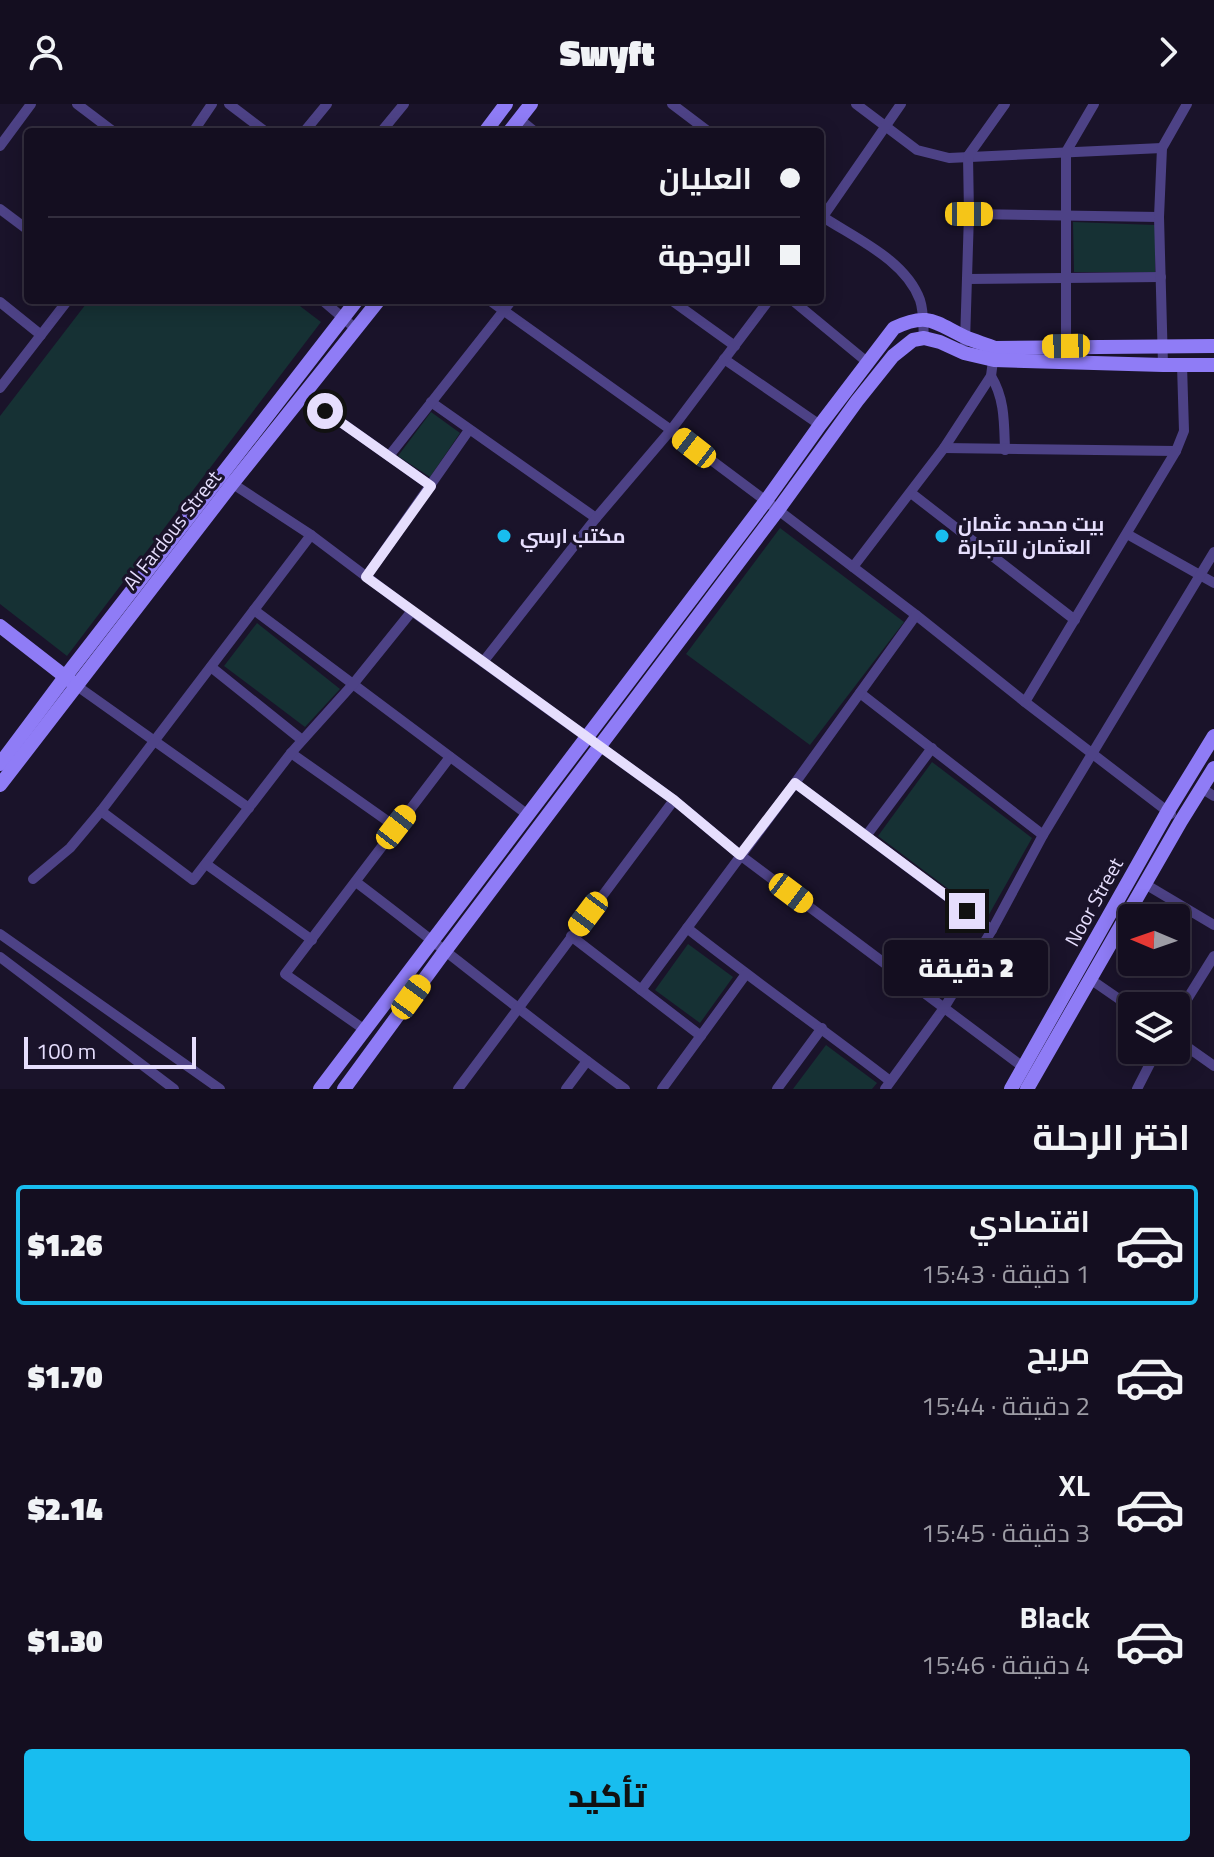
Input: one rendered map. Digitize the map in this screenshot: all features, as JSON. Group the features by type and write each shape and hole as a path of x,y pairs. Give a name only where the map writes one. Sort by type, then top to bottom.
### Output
{"street":[{"path":"1,144 31,104"},
{"path":"77,104 102,128"},
{"path":"196,128 212,104"},
{"path":"229,104 261,128"},
{"path":"307,128 327,104"},
{"path":"384,128 404,104"},
{"path":"488,128 506,104"},
{"path":"512,128 531,104"},
{"path":"672,104 704,128"},
{"path":"856,104 917,150 949,158 1162,148"},
{"path":"824,214 901,104"},
{"path":"965,345 968,156 1005,104"},
{"path":"1066,346 1066,152 1094,104"},
{"path":"1163,365 1159,217 1162,148 1187,104"},
{"path":"519,119 530,128"},
{"path":"0,209 24,226"},
{"path":"969,214 1159,217"},
{"path":"824,220 870,247 896,266 910,282 921,301 924,338"},
{"path":"968,279 1161,277"},
{"path":"0,302 41,335"},
{"path":"2,380 65,304"},
{"path":"327,304 356,329"},
{"name":"Al Fardous Street","path":"0,764 71,681 226,480 354,304"},
{"name":"Al Fardous Street","path":"226,480 304,396 376,304"},
{"path":"494,304 671,430 853,567 1181,821"},
{"path":"389,456 509,304"},
{"path":"677,304 735,346"},
{"path":"483,662 596,518 671,430 766,304"},
{"path":"797,304 867,362"},
{"path":"771,506 820,425 894,328 910,320 923,319 944,325 965,345"},
{"path":"344,1089 593,742 771,506 893,356 913,340 924,338 994,354 1163,365 1214,365"},
{"path":"994,354 1066,346 1214,346"},
{"path":"853,567 944,448 991,376 994,354"},
{"path":"724,359 820,425"},
{"path":"1025,702 1176,451 1184,431 1182,365"},
{"path":"991,376 1003,407 1005,450"},
{"path":"304,396 431,486"},
{"path":"431,402 596,518"},
{"path":"366,577 469,430"},
{"path":"944,448 1176,451"},
{"path":"226,480 311,535 674,800 740,855 1023,1067"},
{"path":"911,493 1075,620"},
{"path":"1127,534 1214,583"},
{"path":"33,879 70,848 101,811 311,535"},
{"path":"687,928 822,1028 888,1085 944,1008 992,930 1043,835 1214,552"},
{"path":"254,610 528,815"},
{"path":"101,811 193,880 291,753 354,683 412,611"},
{"path":"641,990 916,615"},
{"path":"3,634 249,808"},
{"path":"211,667 302,740"},
{"name":"Al Fardous Street","path":"0,785 71,681"},
{"path":"860,693 1043,835"},
{"name":"Noor Street","path":"1011,1089 1168,811 1214,736"},
{"path":"320,1089 528,815 593,742"},
{"path":"866,836 932,748"},
{"path":"291,753 396,827"},
{"path":"365,1030 285,974 450,757"},
{"name":"Noor Street","path":"1027,1089 1181,821 1208,792 1214,768"},
{"path":"795,783 992,930"},
{"path":"458,1089 674,800"},
{"path":"206,864 312,940"},
{"path":"356,882 625,1089"},
{"path":"1145,884 1214,925"},
{"path":"0,934 220,1089"},
{"path":"571,936 701,1036"},
{"path":"1190,995 1214,956"},
{"path":"0,957 174,1089"},
{"path":"662,1089 746,974"},
{"path":"1090,979 1118,998"},
{"path":"777,1089 822,1028"},
{"path":"1190,1049 1214,1066"},
{"path":"566,1089 587,1061"},
{"path":"1137,1089 1150,1064"}],"green space":[{"path":"1073,222 1155,225 1155,272 1074,272"},
{"path":"86,304 297,304 321,322 67,656 0,604 0,416"},
{"path":"431,412 460,433 430,477 398,456"},
{"path":"780,528 904,622 810,745 686,654"},
{"path":"257,623 340,689 305,727 224,666"},
{"path":"932,762 1032,838 987,918 878,836"},
{"path":"688,944 733,977 700,1023 655,990"},
{"path":"826,1045 877,1083 872,1089 793,1089"}],"place":[{"name":"مكتب ارسي","path":"504,536"},
{"name":"بيت محمد عثمان العثمان للتجارة","path":"942,536"}],"route":[{"path":"325,411 431,486 366,577 674,800 740,855 795,783 967,911"}]}
